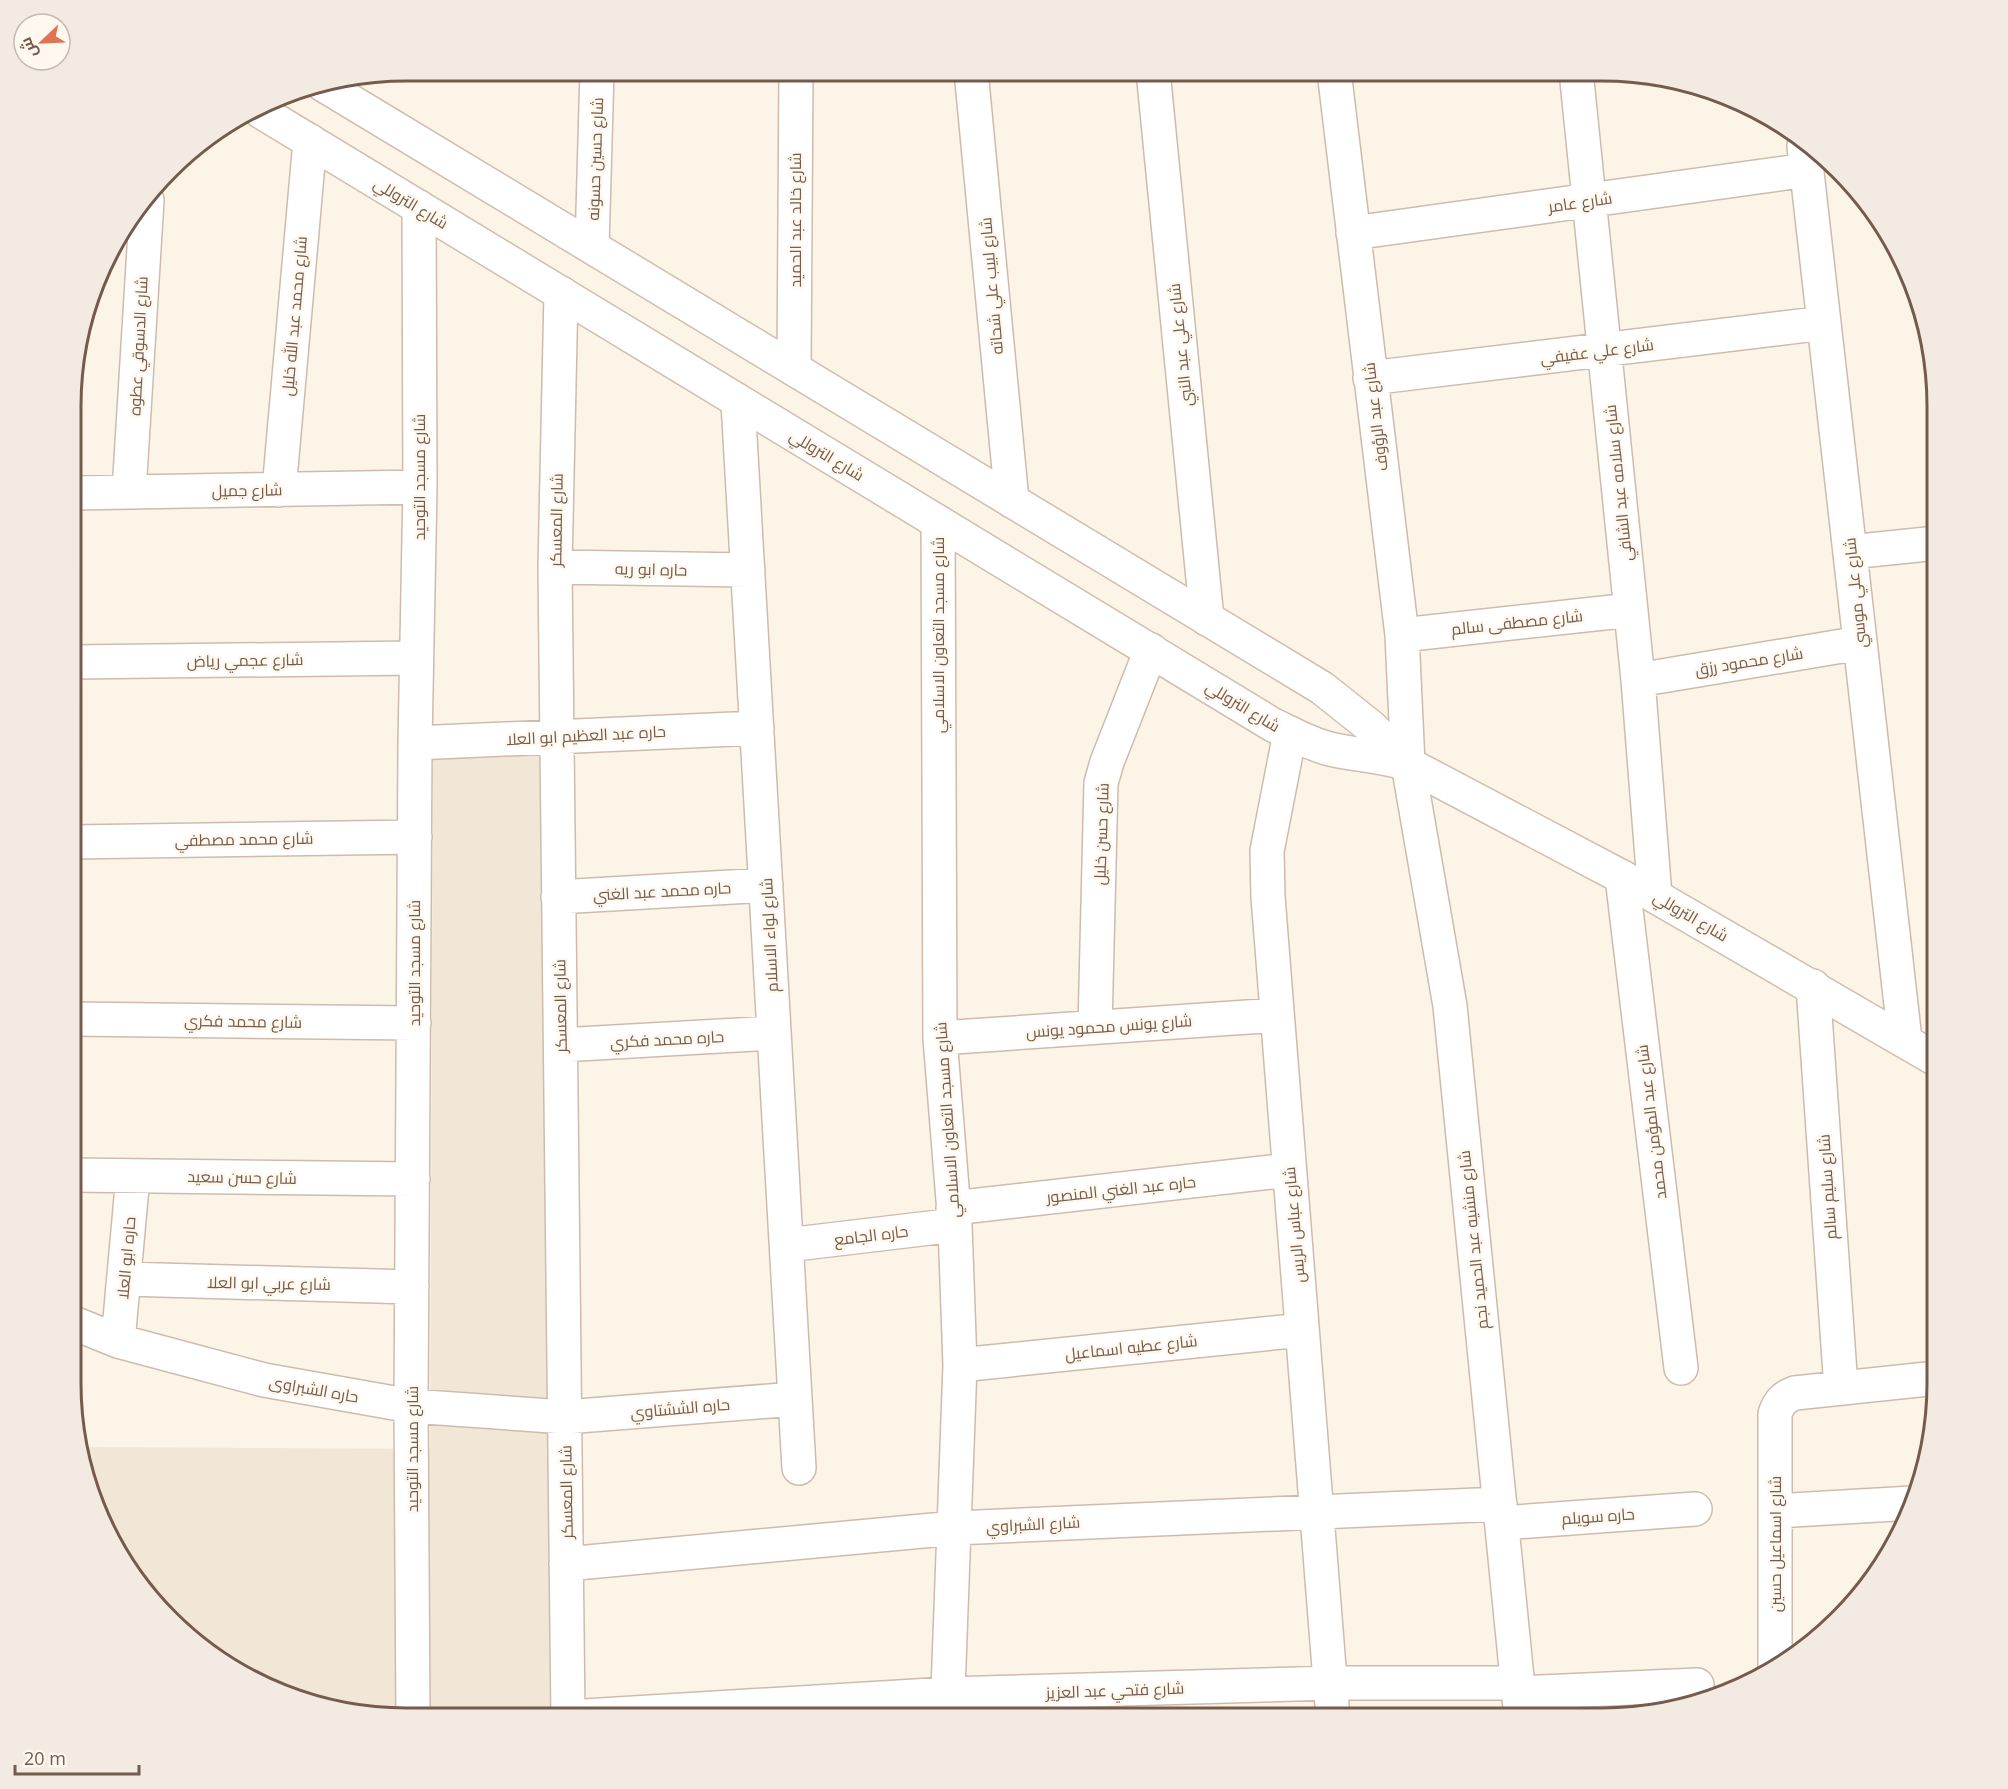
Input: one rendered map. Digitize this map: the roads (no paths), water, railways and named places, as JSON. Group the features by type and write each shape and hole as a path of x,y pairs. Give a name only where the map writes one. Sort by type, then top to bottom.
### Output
{"street":[{"name":"شارع حسين حسونه","path":"592,247 597,81"},
{"name":"شارع خالد عبد الحميد","path":"794,369 796,81"},
{"name":"شارع لبيب علي شحاته","path":"972,81 1012,501"},
{"name":"شارع علي عبد النبي","path":"1154,81 1207,619"},
{"name":"شارع عبد الرؤوف","path":"1335,81 1402,635 1408,764"},
{"name":"شارع سلامه عبد الشافي","path":"1577,81 1638,680 1655,896"},
{"name":"شارع التروللي","path":"332,90 1322,688 1371,727 1408,764"},
{"name":"شارع التروللي","path":"265,114 738,402 1290,733 1328,748 1384,757 1408,764 1622,877 1927,1054"},
{"name":"شارع محمد عبد الله خليل","path":"279,490 310,141"},
{"name":"شارع عامر","path":"1353,233 1589,201 1805,158"},
{"name":"شارع علي موسي","path":"1805,158 1905,1040"},
{"name":"شارع مسجد التوحيد","path":"413,1708 411,1406 415,744 420,487 418,207"},
{"name":"شارع الدسوقي عطوه","path":"129,492 146,210"},
{"name":"شارع المعسكر","path":"561,293 555,567 568,1708"},
{"name":"شارع علي عفيفي","path":"1371,378 1824,324"},
{"name":"شارع لواء الاسلام","path":"738,402 799,1468"},
{"name":"شارع جميل","path":"81,493 420,487"},
{"name":"شارع مسجد التعاون الاسلامي","path":"938,522 940,1038 954,1216 960,1365 948,1706"},
{"path":"1850,552 1927,544"},
{"name":"حاره ابو ريه","path":"555,567 747,570"},
{"name":"شارع مصطفى سالم","path":"1402,635 1631,610"},
{"name":"شارع محمود رزق","path":"1638,680 1860,643"},
{"name":"شارع حسن خليل","path":"1095,1027 1101,783 1151,650"},
{"name":"شارع عجمي رياض","path":"81,663 416,658"},
{"name":"حاره عبد العظيم ابو العلا","path":"415,744 757,728"},
{"name":"شارع عباس الريس","path":"1290,733 1268,851 1268,897 1332,1708"},
{"name":"شارع منشيه عبد الحميد نجم","path":"1408,764 1450,1006 1519,1698"},
{"name":"شارع محمد مصطفي","path":"81,842 415,837"},
{"name":"شارع عبد المؤمن محمد","path":"1622,877 1681,1368"},
{"name":"حاره محمد عبد الغني","path":"558,897 766,885"},
{"name":"شارع سليم سالم","path":"1813,986 1841,1388"},
{"name":"شارع يونس محمود يونس","path":"940,1038 1277,1015"},
{"name":"شارع محمد فكري","path":"81,1019 414,1023"},
{"name":"حاره محمد فكري","path":"561,1045 774,1033"},
{"name":"حاره عبد الغني المنصور","path":"954,1216 1289,1170"},
{"name":"شارع حسن سعيد","path":"81,1175 413,1179"},
{"name":"حاره ابو العلا","path":"118,1341 133,1176"},
{"name":"حاره الجامع","path":"787,1245 954,1216"},
{"name":"شارع عربي ابو العلا","path":"125,1279 412,1287"},
{"name":"حاره الشبراوى","path":"81,1326 118,1341 264,1380 411,1406 565,1417"},
{"name":"شارع عطيه اسماعيل","path":"960,1365 1302,1330"},
{"path":"1841,1388 1927,1379"},
{"name":"شارع اسماعيل حسين","path":"1775,1657 1775,1414 1779,1404 1786,1397 1795,1393 1841,1388"},
{"name":"حاره الششتاوي","path":"565,1417 795,1399"},
{"path":"1776,1511 1903,1504"},
{"name":"حاره سويلم","path":"1501,1514 1695,1509"},
{"name":"شارع الشبراوي","path":"567,1564 955,1528 1317,1512 1501,1514"},
{"name":"شارع فتحي عبد العزيز","path":"885,1708 1331,1683 1519,1698 1697,1685"}]}
